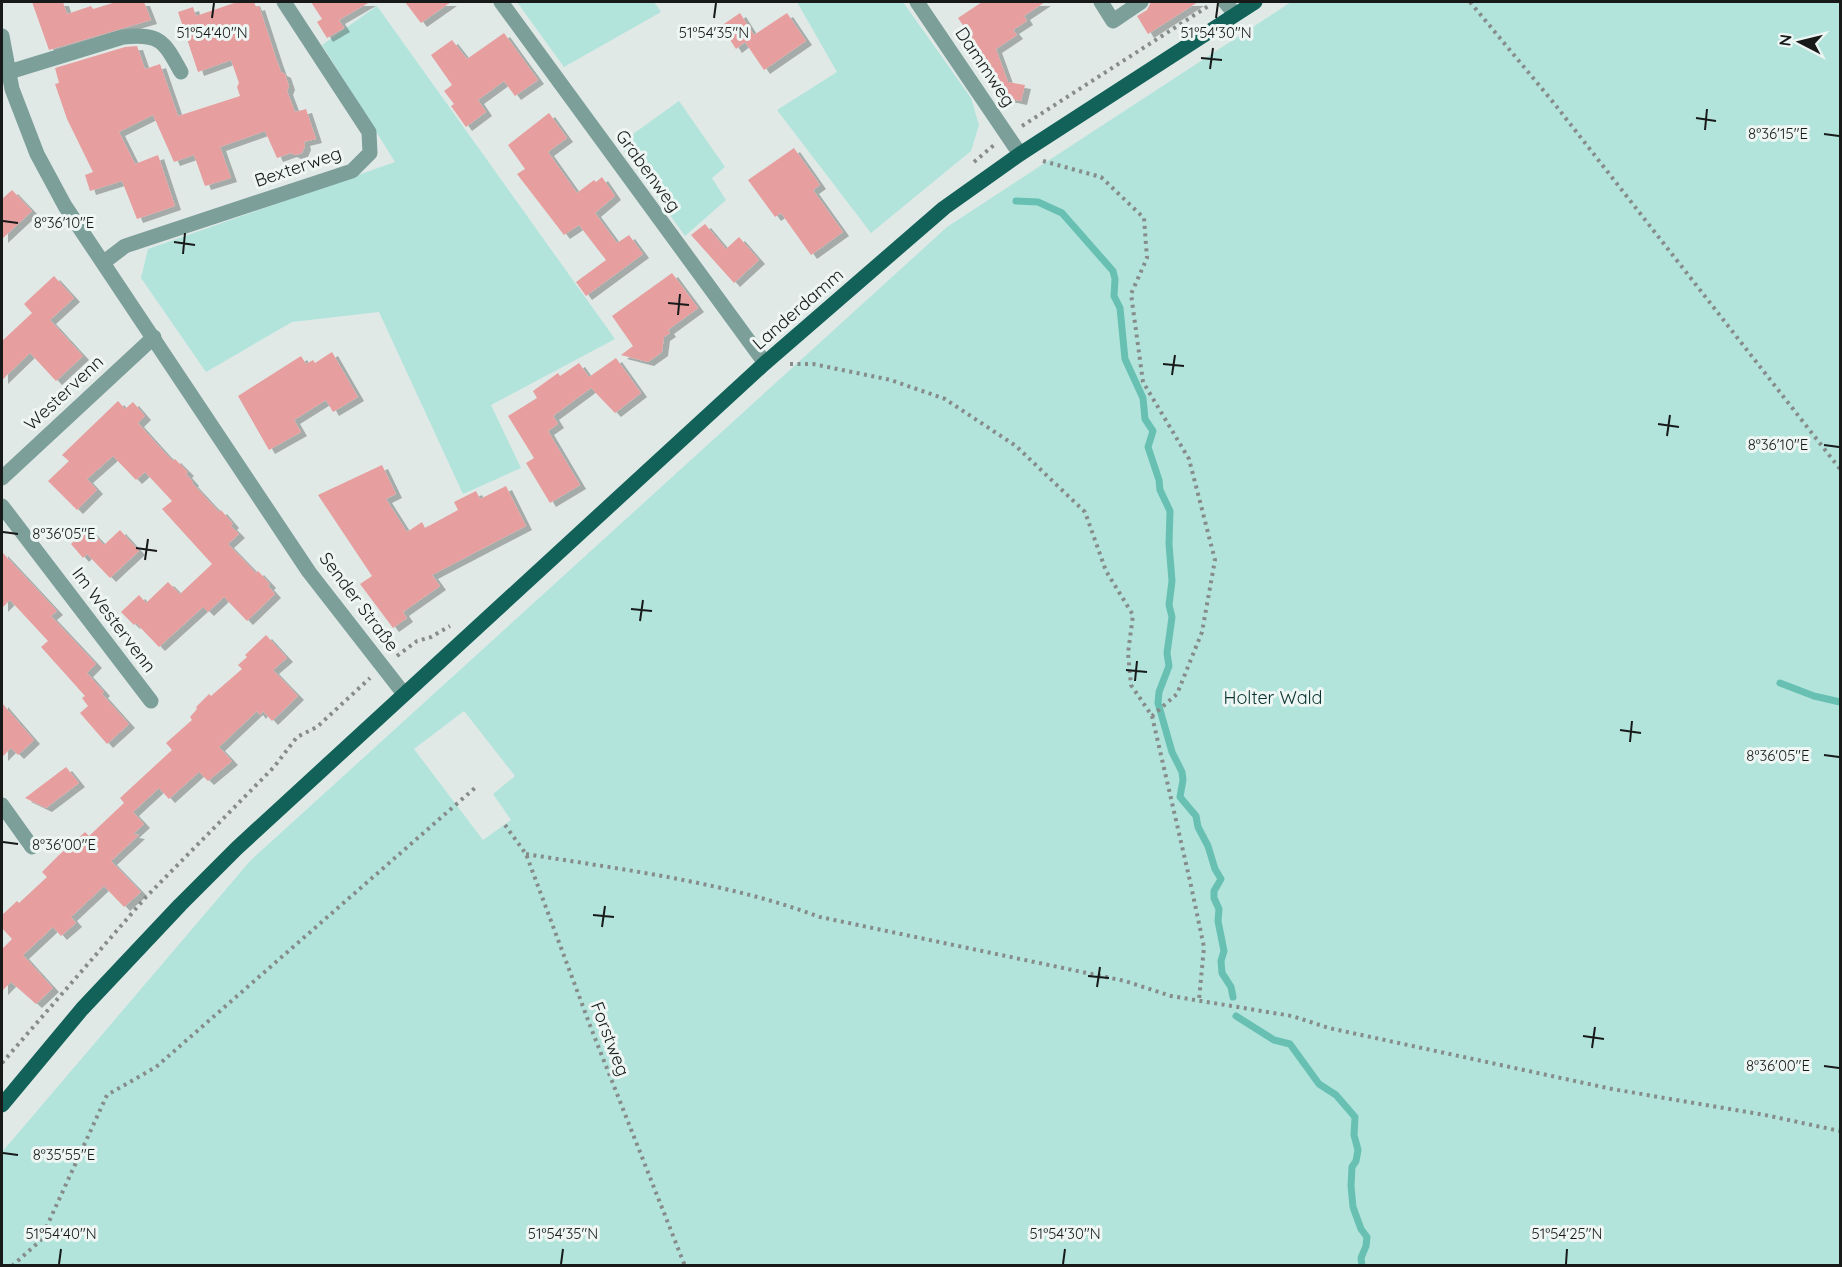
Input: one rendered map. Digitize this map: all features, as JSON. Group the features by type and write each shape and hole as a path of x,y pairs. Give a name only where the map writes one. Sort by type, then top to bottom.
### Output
{"main road":[{"name":"Landerdamm","path":"404,694 765,363 944,208 1020,154 1255,2"},
{"path":"2,1105 82,1009 180,905 237,848 404,694"}],"street":[{"name":"Bexterweg","path":"104,262 125,246 352,171 370,153 369,132 284,2"},
{"name":"Grabenweg","path":"501,2 765,363"},
{"name":"Dammweg","path":"917,2 1020,154"},
{"path":"1101,2 1113,21 1141,2"},
{"path":"1225,2 1234,15"},
{"path":"9,72 140,35 159,39 169,50 181,72"},
{"name":"Sender Straße","path":"2,36 12,89 37,154 65,206 309,572 404,694"},
{"name":"Westervenn","path":"2,478 154,337"},
{"name":"Im Westervenn","path":"2,506 151,701"},
{"path":"2,805 32,847"}],"path":[{"path":"1470,2 1552,102 1840,469"},
{"path":"1020,154 1101,177 1144,218 1147,258 1131,294 1143,382 1190,459 1215,560 1202,632 1177,694 1153,715"},
{"path":"765,363 813,364 891,380 945,399 1016,446 1085,512 1106,572 1133,615 1128,653 1131,685 1153,715 1204,947 1199,1000"},
{"path":"2,1063 146,897 274,767 297,737 317,727 370,678"},
{"path":"12,1266 40,1241 107,1095 156,1066 477,787"},
{"name":"Forstweg","path":"505,825 526,854 591,1028 685,1266"},
{"path":"526,854 703,884 782,903 820,917 1125,981 1171,996 1292,1016 1329,1028 1612,1089 1765,1115 1840,1131"}],"green space":[{"path":"517,2 654,2 661,12 564,67"},
{"path":"797,2 903,2 971,98 979,125 971,151 871,233 777,110 837,72"},
{"name":"Holter Wald","path":"1291,2 1840,2 1840,1265 2,1265 2,1152 250,861 947,227","holes":["464,711 515,776 493,794 511,820 483,840 414,749"]},
{"path":"377,6 615,339 491,405 521,468 463,494 379,312 292,322 206,372 141,278 148,249 395,162 322,45"},
{"path":"679,101 725,167 712,178 726,200 685,236 619,144"}],"building":[{"path":"32,2 63,2 67,14 91,6 93,9 116,2 144,2 151,20 49,50"},
{"path":"237,2 254,2 256,7 259,6 281,72 285,74 289,86 287,91 295,112 306,109 316,139 304,142 302,153 295,155 291,153 277,158 265,131 220,147 231,178 205,186 194,155 174,162 153,115 119,132 135,164 158,155 175,206 137,219 122,181 90,191 85,175 93,172 67,119 55,84 59,83 55,68 125,47 137,46 145,69 160,64 178,116 240,96 237,87 239,83 231,60 198,72 178,12 193,7 196,16"},
{"path":"311,2 370,2 339,20 344,28 327,38 317,22 322,19"},
{"path":"405,2 451,2 421,23"},
{"path":"982,2 1045,2 1024,16 1027,21 1013,30 1017,35 996,49 1008,82 1025,85 1021,101 1001,97 1003,85 958,18"},
{"path":"1151,2 1198,2 1148,34 1137,16 1147,10"},
{"path":"740,13 754,35 787,13 806,41 764,70 745,42 736,49 721,26"},
{"path":"504,33 538,80 515,96 504,81 478,100 486,112 466,127 451,106 454,104 444,91 452,85 431,55 452,40 467,59"},
{"path":"549,113 567,138 548,152 577,193 602,177 615,196 595,213 617,243 629,235 643,254 586,296 576,282 606,260 579,225 564,235 517,174 525,169 508,145"},
{"path":"794,148 820,185 813,190 843,232 811,255 781,213 775,217 748,180"},
{"path":"12,190 32,211 2,239 2,199"},
{"path":"705,224 726,249 739,237 759,260 734,283 691,235"},
{"path":"672,273 698,308 668,330 670,333 664,337 662,352 648,362 621,355 633,346 612,316"},
{"path":"54,276 74,298 50,320 83,356 56,381 30,353 2,380 2,341 32,313 24,304"},
{"path":"332,352 358,397 333,412 326,400 294,420 301,432 269,450 238,396 301,356 306,364 313,360 315,363"},
{"path":"616,358 641,393 615,413 591,388 553,416 558,424 548,431 580,485 550,503 526,463 534,458 508,416 537,398 533,391 558,373 560,376 579,363 589,377"},
{"path":"118,401 125,409 133,402 145,416 138,423 173,461 175,459 188,472 186,474 192,483 233,524 231,526 239,534 228,544 270,584 268,586 275,594 247,621 224,597 208,612 203,607 159,647 136,623 134,625 121,612 139,595 146,603 168,582 180,594 212,564 162,509 172,501 145,472 136,480 113,456 87,479 97,490 77,510 48,481 69,461 62,455"},
{"path":"382,465 396,494 386,499 407,532 422,522 425,528 458,510 454,502 476,491 480,499 506,486 526,526 432,575 440,586 403,612 407,618 393,628 360,584 372,576 318,495"},
{"path":"88,528 104,545 120,530 139,551 110,578 87,554 83,558 71,544"},
{"path":"2,552 57,611 51,616 96,664 87,673 129,724 107,744 80,713 88,706 82,698 85,696 41,647 48,641 10,600 2,608"},
{"path":"266,635 287,658 273,670 298,696 272,721 263,711 260,715 257,711 219,747 232,761 208,781 199,772 169,799 159,788 133,812 144,824 133,834 139,835 111,861 141,892 124,907 104,886 71,917 76,923 61,936 53,927 23,955 53,988 36,1004 11,982 2,991 2,949 12,939 2,928 2,915 47,877 42,872 59,855 85,832 89,836 124,803 120,798 172,750 166,743 192,720 190,717 197,709 196,707 242,669 238,665 247,657 245,655"},
{"path":"2,703 34,740 18,755 11,748 2,757"},
{"path":"66,767 79,783 46,808 25,798"}],"waterway":[{"path":"1016,201 1038,202 1062,213 1113,271 1114,296 1120,308 1125,359 1143,398 1145,419 1153,431 1148,447 1160,490 1170,511 1169,544 1172,581 1169,605 1172,617 1167,653 1169,666 1159,692 1158,703 1172,752 1182,772 1180,797 1196,816 1198,827 1221,879 1214,891 1214,898 1219,909 1218,921 1224,951 1221,961 1222,973 1231,987 1233,997"},
{"path":"1780,683 1814,696 1840,702"},
{"path":"1236,1016 1274,1040 1290,1044 1319,1084 1336,1095 1355,1117 1354,1135 1358,1150 1352,1167 1351,1186 1353,1207 1361,1229 1367,1237 1361,1258 1362,1266"}]}
